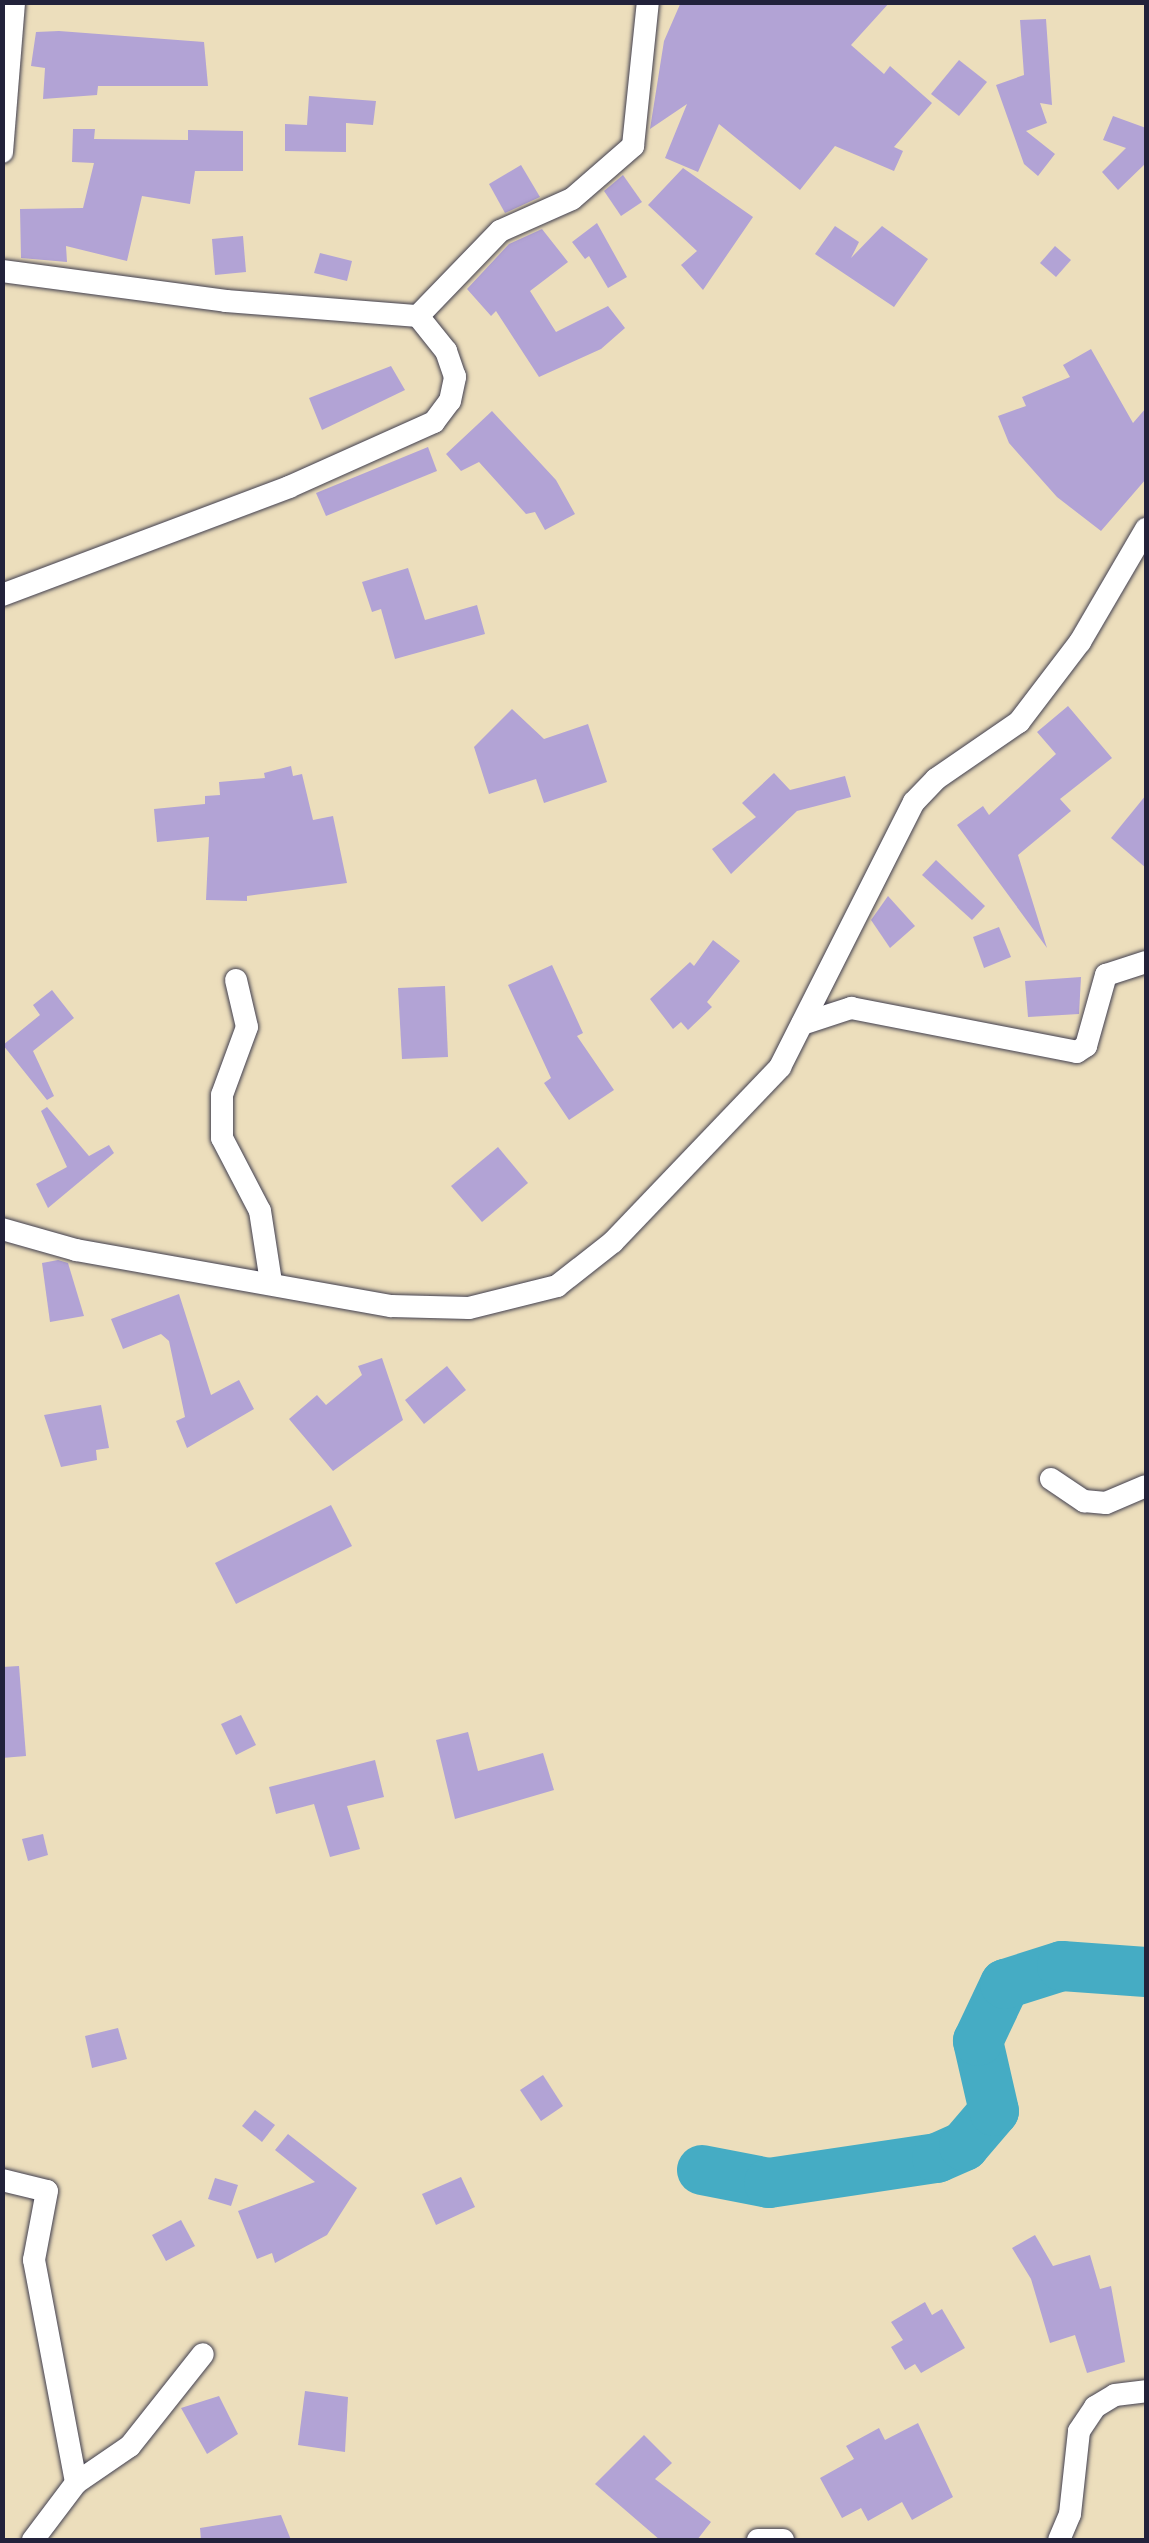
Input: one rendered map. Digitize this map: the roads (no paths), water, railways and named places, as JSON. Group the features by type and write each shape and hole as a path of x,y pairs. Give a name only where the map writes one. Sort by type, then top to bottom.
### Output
{"street":[{"path":"2,152 14,2"},
{"path":"418,316 500,231 572,199 634,146 648,2"},
{"path":"2,271 226,301 418,316 446,351 456,377 450,401 434,422 289,487 2,594"},
{"path":"2,1229 76,1250 391,1306 450,1308 506,1302 557,1286 613,1242 780,1067 914,802 936,779 1019,722 1080,642 1146,529"},
{"path":"802,1024 851,1008 900,1013 1060,1054 1077,1052 1086,1046 1106,975 1146,962"},
{"path":"236,980 247,1028 222,1095 222,1138 260,1211 271,1282"},
{"path":"1051,1479 1084,1500 1106,1504 1146,1486"},
{"path":"2,2180 48,2191 34,2260 76,2483"},
{"path":"33,2540 76,2483 130,2446 203,2354"},
{"path":"1059,2540 1070,2514 1079,2431 1096,2407 1114,2395 1146,2391"},
{"path":"758,2540 783,2540"}],"waterway":[{"path":"702,2170 769,2183 937,2158 964,2146 994,2111 978,2041 1005,1984 1062,1966 1146,1972"}]}
